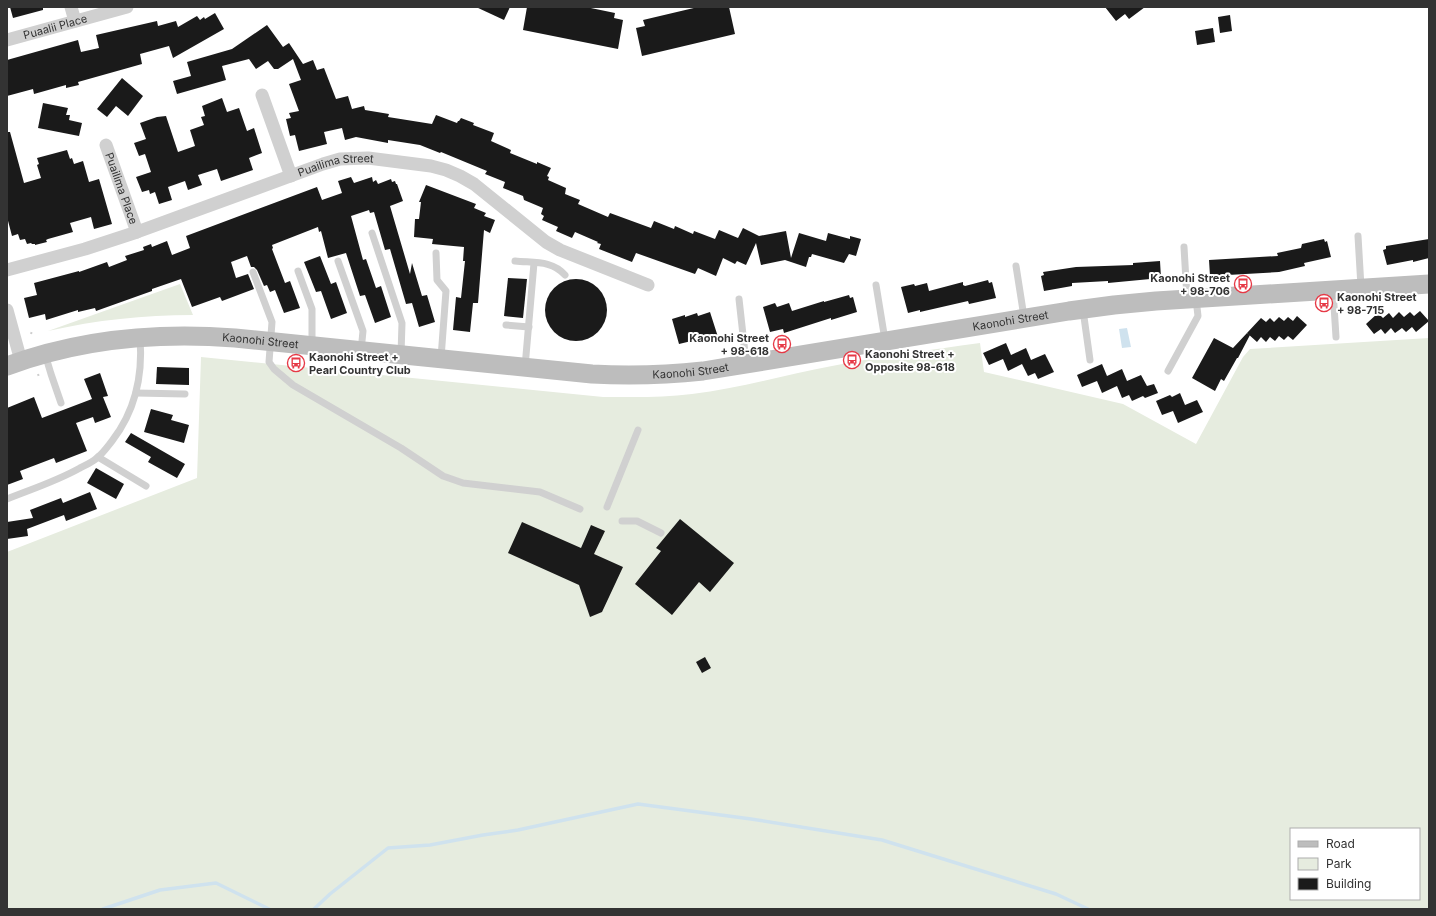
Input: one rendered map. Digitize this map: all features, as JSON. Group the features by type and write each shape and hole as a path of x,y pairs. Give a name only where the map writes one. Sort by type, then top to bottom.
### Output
{"street":[{"path":"71,7 75,21"},
{"name":"Puaalii Place","path":"7,40 127,7"},
{"path":"262,95 291,176"},
{"name":"Puailima Place","path":"106,145 137,232"},
{"name":"Puailima Street","path":"7,270 85,249 137,232 340,159 368,158 431,166 460,176 474,184 546,242 560,250 648,285"},
{"name":"Kaonohi Street","path":"14,363 88,344 140,338 198,336 592,374 645,375 703,371 1024,318 1114,305 1429,284"},
{"path":"7,310 14,363"}],"lane":[{"path":"372,233 402,323 401,355"},
{"path":"1358,236 1361,288"},
{"path":"1168,371 1198,316 1192,299 1184,247"},
{"path":"436,253 437,280 446,291 441,359"},
{"path":"338,261 363,331 361,351"},
{"path":"515,261 555,266 565,275"},
{"path":"525,367 534,263"},
{"path":"1016,266 1024,318"},
{"path":"298,271 312,309 312,346"},
{"path":"253,272 272,322 269,362 274,369 293,385 401,448 452,481 540,492 580,509"},
{"path":"876,285 886,341"},
{"path":"1333,290 1336,337"},
{"path":"739,299 746,364"},
{"path":"1083,309 1090,360"},
{"path":"506,325 528,327"},
{"path":"7,499 66,476 98,457 120,431 126,420 136,393 140,375 142,358 140,338"},
{"path":"45,354 50,374 62,403"},
{"path":"136,393 185,394"},
{"path":"607,506 638,430"},
{"path":"98,457 146,486"},
{"path":"622,521 637,521 661,533"}],"green space":[{"path":"180,284 193,315 120,319 48,331"},
{"path":"1429,338 1429,909 7,909 7,552 197,478 201,357 603,397 648,397 710,391 745,385 850,362 980,343 984,372 1123,404 1196,444 1243,357 1250,349"}],"water":[{"path":"1127,328 1131,347 1122,348 1119,329"}],"building":[{"path":"10,7 43,7 43,10 13,18"},
{"path":"476,7 510,7 504,20"},
{"path":"527,7 586,7 615,13 614,18 623,20 618,49 523,30"},
{"path":"698,7 729,7 735,34 642,56 636,28 645,26 643,20"},
{"path":"1105,7 1145,7 1129,19 1125,14 1116,21"},
{"path":"215,13 224,29 173,58 169,46 140,54 142,64 78,82 79,85 66,88 66,85 34,94 33,89 7,96 7,60 78,40 81,52 99,48 96,35 157,21 158,26 176,21 178,27 197,16 200,20 204,17 205,19"},
{"path":"1230,15 1232,31 1220,33 1218,17"},
{"path":"267,25 283,47 289,43 303,64 313,60 317,70 324,68 336,99 348,96 352,109 364,106 365,110 389,114 388,117 432,124 436,115 457,123 461,118 474,123 473,125 494,133 491,141 511,150 510,153 551,168 547,176 549,177 548,180 566,188 565,194 580,200 578,204 608,217 610,213 651,228 654,221 674,229 675,226 693,234 694,231 715,239 719,230 738,238 743,228 759,236 786,231 791,258 799,233 826,241 828,233 850,239 850,236 861,239 856,256 849,254 844,263 812,254 811,257 809,257 806,267 785,260 761,265 756,243 746,265 737,261 735,264 723,258 716,276 698,268 695,274 636,253 632,262 599,249 601,244 575,232 572,238 556,231 558,227 542,220 544,216 541,214 543,208 524,200 523,196 503,188 505,182 485,174 487,171 420,145 388,140 388,143 356,137 345,140 342,128 324,132 327,144 299,151 295,135 290,136 286,119 291,118 289,113 299,111 289,84 301,80 293,59 278,69 274,69 268,61 256,69 249,59 222,66 226,80 177,94 173,81 191,76 187,62 232,49"},
{"path":"1213,28 1215,42 1197,45 1195,31"},
{"path":"122,78 143,96 128,116 116,106 107,117 97,109"},
{"path":"222,98 227,112 239,108 247,131 254,128 262,153 249,158 253,170 221,181 217,169 198,175 202,185 188,190 185,181 168,187 172,200 159,204 155,192 150,194 149,190 142,192 136,177 151,172 145,154 139,156 134,143 146,139 140,123 157,117 166,116 178,152 195,146 190,130 204,125 201,117 205,116 202,106"},
{"path":"43,103 68,108 66,115 70,115 69,120 82,123 79,136 38,128"},
{"path":"7,132 10,132 24,183 41,178 37,165 39,164 37,158 67,150 70,159 72,158 74,164 83,161 89,182 99,179 112,224 94,229 91,217 70,223 73,232 48,239 46,240 47,242 35,245 31,243 27,244 25,239 20,240 18,234 12,236 7,217"},
{"path":"351,177 354,183 372,177 373,182 376,180 378,184 391,179 392,182 395,181 397,184 403,201 390,206 410,274 412,263 422,296 427,295 435,322 419,327 412,303 406,304 390,249 385,250 374,212 370,213 369,210 351,216 363,260 366,259 376,288 381,286 391,317 375,323 365,295 360,296 346,253 328,258 321,231 319,232 318,227 272,245 272,249 285,283 290,281 300,308 284,313 275,290 270,292 267,285 264,286 257,270 254,267 251,267 247,256 231,262 236,278 248,274 254,289 222,301 220,297 192,307 181,279 96,311 95,308 78,312 78,310 46,320 45,314 29,318 24,298 37,295 34,283 79,272 107,262 109,267 127,260 125,256 144,250 143,247 151,244 152,247 167,241 172,255 190,248 186,236 317,187 322,200 342,193 338,181"},
{"path":"426,185 476,204 474,208 486,213 484,216 495,220 490,233 484,230 478,303 473,303 470,332 453,330 456,297 461,298 465,261 463,261 464,247 432,244 433,239 414,237 415,219 419,219 421,202 419,202"},
{"path":"1324,239 1325,242 1327,241 1331,257 1304,263 1305,266 1279,272 1210,276 1209,260 1278,256 1277,253 1301,248 1302,244"},
{"path":"1429,239 1429,258 1413,262 1413,260 1387,265 1383,250 1386,249 1386,246"},
{"path":"320,256 331,284 336,282 347,313 331,319 321,291 316,292 304,262"},
{"path":"1160,261 1161,278 1108,283 1108,281 1072,283 1072,286 1044,291 1041,276 1044,275 1043,272 1076,267 1133,265 1133,263"},
{"path":"508,278 527,279 523,318 504,316"},
{"path":"570,279 582,279 598,288 605,298 607,310 605,322 598,332 582,341 570,341 559,336 550,327 545,316 545,304 550,293 559,284"},
{"path":"988,280 989,283 992,282 996,298 969,304 968,301 920,312 920,310 908,313 901,287 927,283 929,291 963,282 963,285 965,286"},
{"path":"849,295 850,298 853,297 857,312 831,320 831,318 784,333 783,329 770,332 763,307 775,303 777,307 789,303 792,311"},
{"path":"1420,311 1429,321 1416,332 1412,327 1406,332 1402,328 1395,333 1391,328 1385,334 1381,329 1374,334 1366,324 1378,313 1383,318 1389,313 1393,318 1399,312 1404,317 1410,312 1414,316"},
{"path":"710,312 718,337 705,341 704,338 679,344 672,319 697,313 698,316"},
{"path":"1297,316 1307,325 1293,340 1288,336 1284,340 1279,336 1275,341 1270,337 1266,342 1261,337 1257,342 1247,333 1261,318 1266,322 1270,318 1274,322 1279,317 1284,321 1288,317 1293,321"},
{"path":"1247,333 1250,335 1238,358 1224,381 1221,379 1215,391 1192,378 1214,338 1233,348"},
{"path":"1006,343 1011,355 1026,348 1031,360 1045,354 1054,372 1038,379 1035,373 1028,376 1022,364 1008,371 1003,359 989,365 983,353"},
{"path":"1102,364 1107,376 1122,369 1127,381 1141,375 1147,386 1154,384 1158,393 1145,398 1143,396 1132,401 1129,395 1122,398 1117,386 1102,393 1097,381 1082,387 1077,375"},
{"path":"157,367 189,368 189,385 156,384"},
{"path":"100,373 108,396 103,397 111,417 95,423 93,417 76,423 87,451 56,463 54,458 20,471 23,479 7,485 7,408 34,397 42,418 92,399 84,379"},
{"path":"1180,393 1185,405 1197,400 1203,412 1178,423 1173,411 1162,415 1156,401 1170,395 1172,397"},
{"path":"151,409 173,415 171,420 189,425 184,443 144,432"},
{"path":"131,433 185,464 177,478 148,462 151,457 125,442"},
{"path":"96,468 124,484 116,499 87,483"},
{"path":"90,492 97,509 66,521 64,515 27,529 28,536 7,539 7,522 33,518 30,510 61,498 63,503"},
{"path":"680,519 734,563 710,592 699,582 672,615 635,584 661,551 656,548"},
{"path":"522,522 581,548 591,525 605,531 594,554 623,567 602,612 590,617 579,585 508,553"},
{"path":"705,657 711,668 702,673 696,662"}],"waterway":[{"path":"314,909 330,894 388,848 430,845 518,830 638,804 751,819 882,840 1056,894 1088,909"},
{"path":"103,909 160,890 216,883 269,909"}],"place":[{"name":"Kaonohi Street + 98-706","path":"1243,284"},
{"name":"Kaonohi Street + 98-715","path":"1324,303"},
{"name":"Kaonohi Street + 98-618","path":"782,344"},
{"name":"Kaonohi Street + Opposite 98-618","path":"852,360"},
{"name":"Kaonohi Street + Pearl Country Club","path":"296,363"}]}
